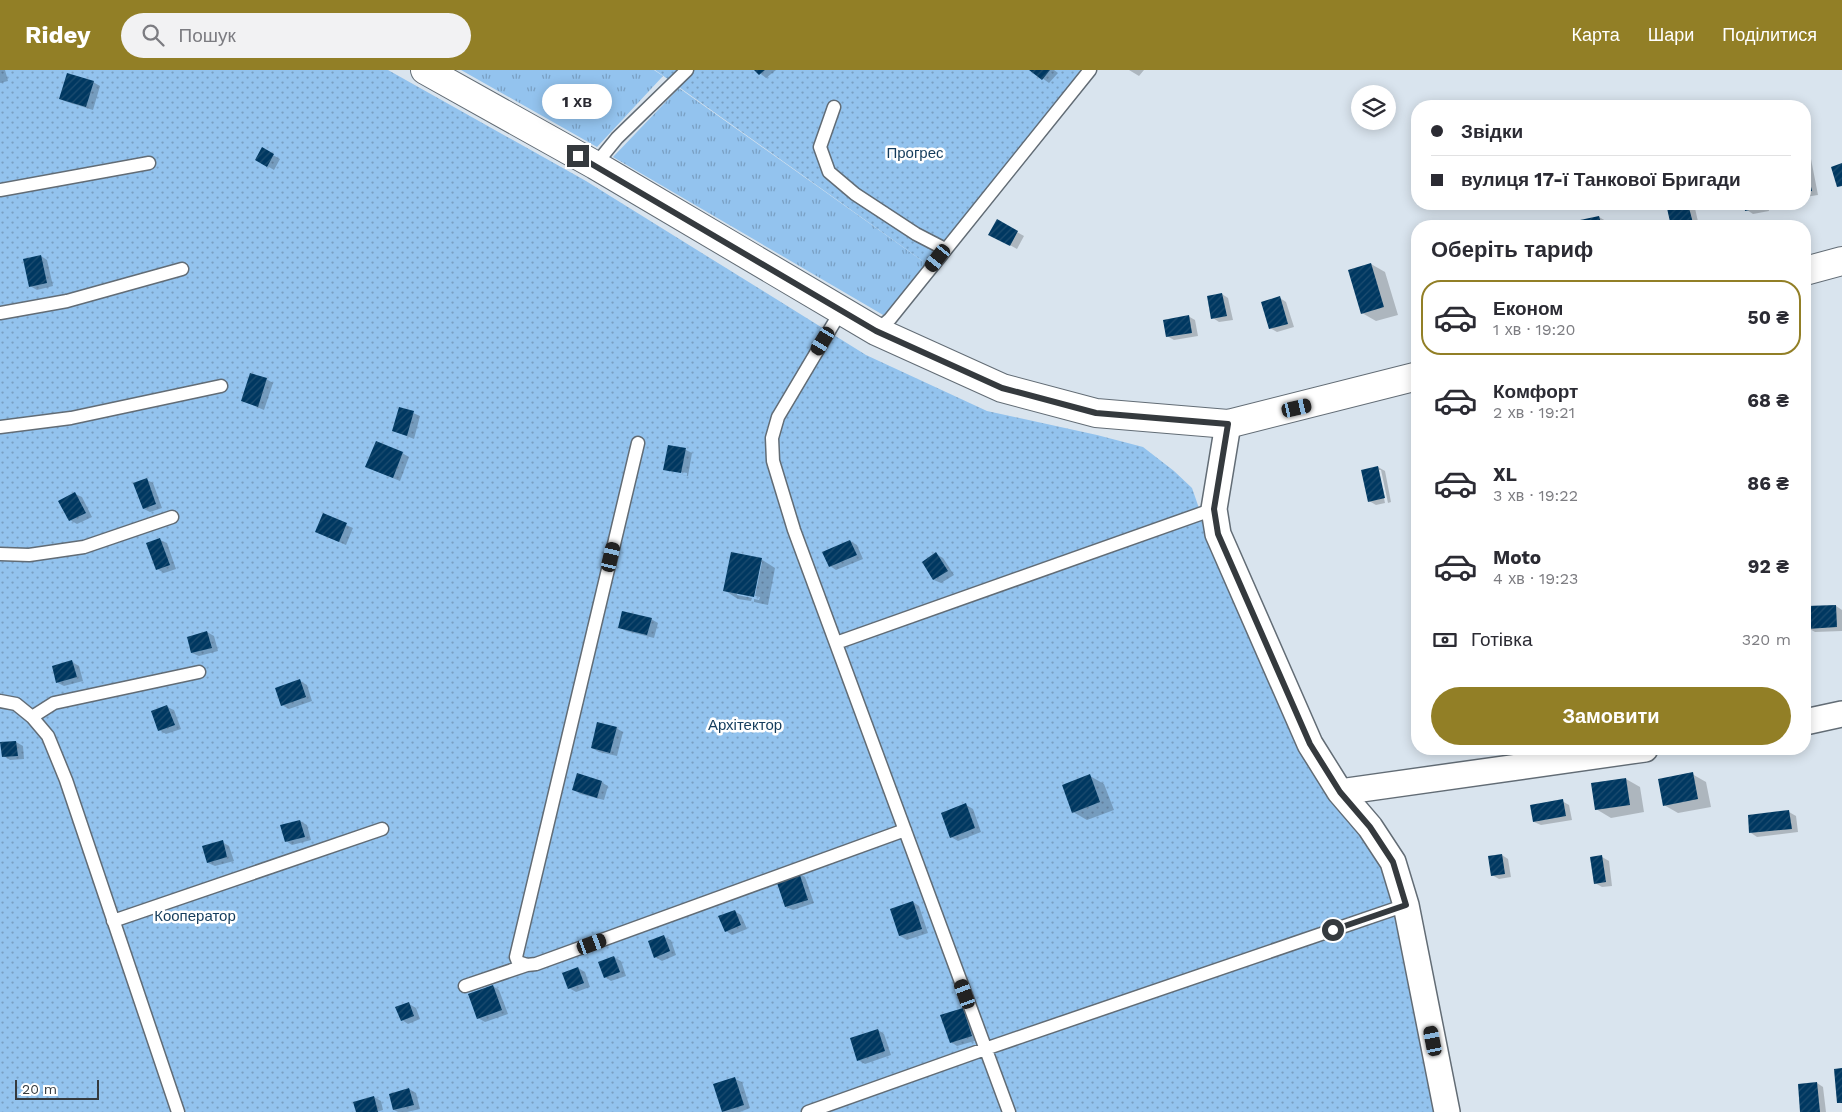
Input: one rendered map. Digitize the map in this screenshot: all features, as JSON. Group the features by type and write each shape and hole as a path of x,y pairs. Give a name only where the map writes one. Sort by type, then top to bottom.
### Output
{"main road":[{"path":"424,70 595,165 876,331 1002,388 1096,413 1228,424 1411,378"},
{"path":"1811,269 1842,261"}],"street":[{"path":"1228,424 1214,509 1218,534 1310,744 1340,792 1370,827 1393,862 1406,905 1447,1112"},
{"path":"1811,721 1842,714"},
{"path":"1340,792 1602,755"}],"lane":[{"path":"595,165 617,138 688,70"},
{"path":"876,331 890,320 1090,70"},
{"path":"834,107 820,147 829,172 854,194 916,234 945,249"},
{"path":"0,190 149,163"},
{"path":"0,313 66,301 182,269"},
{"path":"841,311 778,417 772,438 773,462 794,530 1009,1112"},
{"path":"0,427 71,418 222,386"},
{"path":"527,965 518,962 516,957 638,443"},
{"path":"836,643 1214,509"},
{"path":"0,554 29,555 84,547 172,517"},
{"path":"32,717 54,703 199,672"},
{"path":"0,701 16,704 32,717 48,736 66,780 178,1112"},
{"path":"113,921 382,829"},
{"path":"465,986 546,960 905,830"},
{"path":"808,1112 985,1048 1406,905"}],"green space":[{"name":"Архітектор","path":"0,70 388,70 586,181 866,355 987,411 1143,447 1192,488 1210,540 1362,834 1382,862 1396,899 1437,1112 0,1112"},
{"path":"461,70 654,70 663,76 597,147"},
{"name":"Прогрес","path":"655,70 1090,70 931,267"},
{"path":"679,88 931,267 890,319 613,157"}],"building":[{"path":"754,70 765,70 759,75"},
{"path":"1029,70 1050,70 1042,80"},
{"path":"67,73 94,81 86,107 59,99"},
{"path":"262,147 274,154 267,167 255,160"},
{"path":"1842,163 1842,186 1837,187 1831,167"},
{"path":"1667,210 1690,210 1692,220 1670,220"},
{"path":"1599,216 1600,220 1580,220"},
{"path":"997,219 1018,231 1010,246 988,235"},
{"path":"41,255 47,283 29,287 23,259"},
{"path":"1371,263 1384,307 1361,314 1348,270"},
{"path":"1222,293 1227,316 1211,319 1207,296"},
{"path":"1280,296 1288,324 1269,329 1261,302"},
{"path":"1189,315 1192,333 1166,337 1163,320"},
{"path":"250,373 267,378 258,407 241,401"},
{"path":"399,407 414,411 407,436 392,431"},
{"path":"376,441 403,452 393,478 365,467"},
{"path":"668,445 686,448 681,473 663,470"},
{"path":"1378,466 1385,498 1368,502 1361,470"},
{"path":"147,478 156,504 143,509 133,483"},
{"path":"75,492 86,513 69,521 58,501"},
{"path":"323,513 347,523 339,542 315,532"},
{"path":"160,538 170,565 156,570 146,543"},
{"path":"850,540 857,555 829,567 822,552"},
{"path":"731,552 762,558 754,597 723,591"},
{"path":"936,552 948,571 933,580 922,562"},
{"path":"1836,605 1837,627 1811,629 1811,606"},
{"path":"622,611 652,618 647,635 618,628"},
{"path":"207,631 212,648 191,653 187,637"},
{"path":"72,660 77,677 56,683 52,666"},
{"path":"300,679 306,697 281,706 275,688"},
{"path":"167,705 175,725 158,731 151,711"},
{"path":"597,722 617,727 610,753 591,748"},
{"path":"16,741 18,756 2,757 0,742"},
{"path":"1693,772 1698,799 1663,806 1658,779"},
{"path":"577,773 602,781 597,798 572,790"},
{"path":"1090,774 1100,802 1072,813 1062,785"},
{"path":"1626,778 1630,805 1595,810 1591,783"},
{"path":"1563,799 1566,816 1533,822 1530,805"},
{"path":"966,803 975,828 950,838 941,813"},
{"path":"1789,810 1792,829 1749,833 1748,815"},
{"path":"300,820 305,837 285,842 280,825"},
{"path":"223,840 227,857 207,863 202,846"},
{"path":"1502,854 1505,874 1491,876 1488,856"},
{"path":"1602,855 1606,882 1594,884 1590,857"},
{"path":"799,872 808,900 785,907 776,880"},
{"path":"913,901 922,929 899,936 890,909"},
{"path":"735,910 741,925 725,932 718,916"},
{"path":"664,935 670,951 654,958 648,941"},
{"path":"614,956 620,972 604,978 598,962"},
{"path":"578,967 584,983 568,989 562,973"},
{"path":"493,985 502,1010 477,1019 468,994"},
{"path":"409,1002 414,1016 401,1021 395,1007"},
{"path":"963,1008 972,1036 950,1043 940,1015"},
{"path":"878,1029 885,1051 857,1061 850,1038"},
{"path":"1842,1068 1842,1103 1837,1103 1834,1069"},
{"path":"735,1077 744,1105 722,1112 713,1084"},
{"path":"1817,1082 1820,1112 1800,1112 1798,1084"},
{"path":"409,1088 414,1105 393,1110 389,1094"},
{"path":"374,1096 378,1112 356,1112 353,1102"}],"route":[{"path":"578,156 876,331 1002,388 1096,413 1228,424 1214,509 1218,534 1310,744 1340,792 1370,827 1393,862 1406,905 1333,930"}],"park label":[{"name":"Кооператор","path":"195,916"}]}
